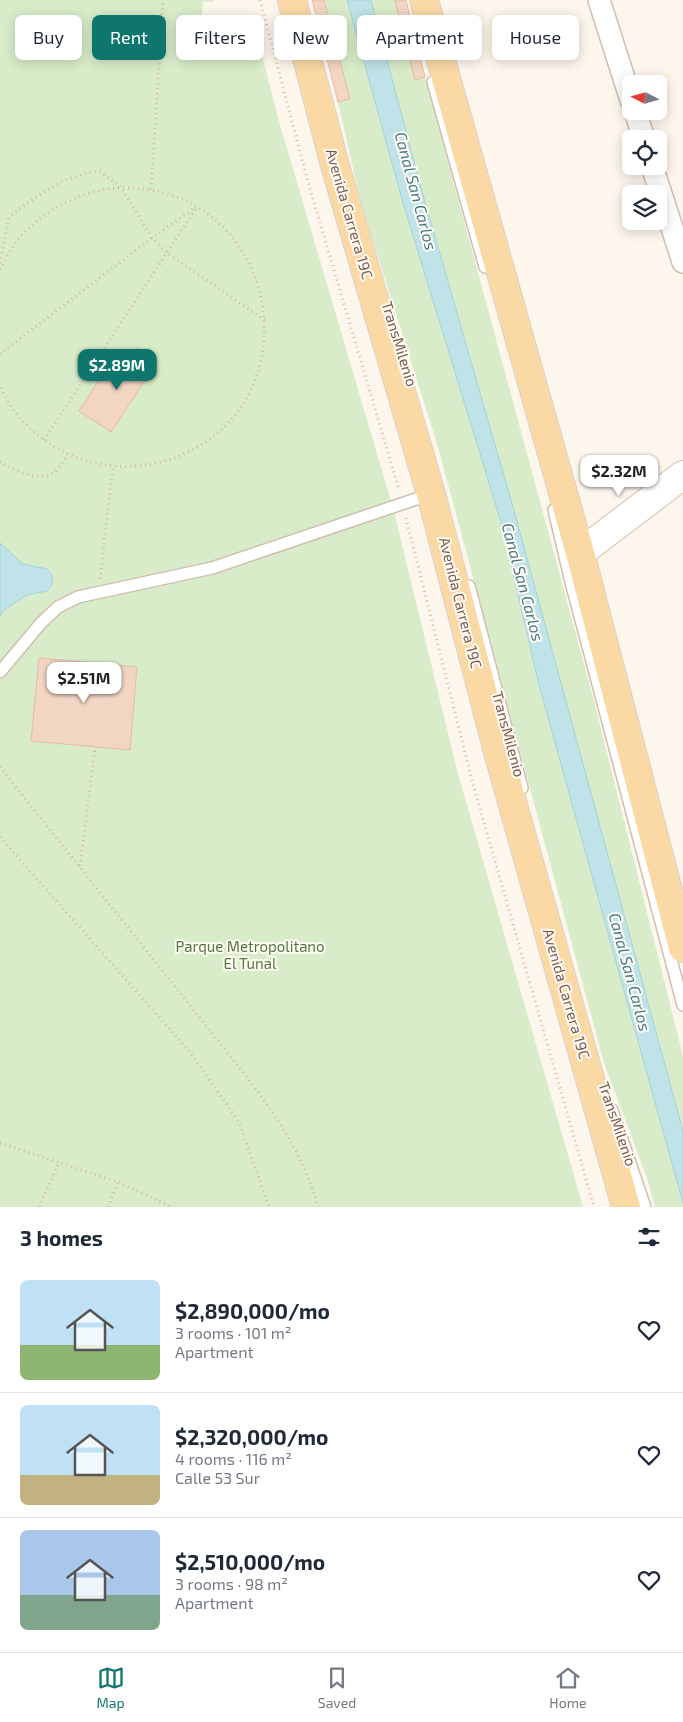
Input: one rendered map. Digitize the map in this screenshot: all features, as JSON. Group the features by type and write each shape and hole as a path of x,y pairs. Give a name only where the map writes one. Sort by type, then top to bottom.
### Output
{"main road":[{"name":"Avenida Carrera 19C","path":"292,0 334,162 437,492 498,752 626,1207"},
{"path":"424,0 580,553 683,948"}],"street":[{"path":"599,0 623,75"},
{"path":"655,175 683,262"},
{"path":"580,553 683,475"}],"lane":[{"name":"TransMilenio","path":"304,0 437,492"},
{"path":"430,72 488,277"},
{"path":"0,672 40,623 58,607 78,597 212,568 437,492"},
{"path":"550,496 573,591 683,1005"},
{"name":"TransMilenio","path":"465,571 526,803"},
{"name":"TransMilenio","path":"548,886 608,1098 645,1207"}],"path":[{"path":"151,189 163,0"},
{"path":"260,0 308,182 366,374 402,504 474,788 594,1207"},
{"path":"0,263 9,217 53,184 82,173 99,171 121,187 152,238 166,253 266,321"},
{"path":"0,269 19,238 48,212 83,194 121,187 151,189 175,196 197,206 233,236 256,276 266,321 262,361 247,398 222,429 190,452 152,465 113,467 90,462 68,454 44,440 21,418 2,392 0,384"},
{"path":"0,354 197,206"},
{"path":"44,440 197,206"},
{"path":"0,462 16,471 40,476 52,474 68,454"},
{"path":"98,592 113,467"},
{"path":"80,866 95,748"},
{"path":"0,767 276,1116 299,1154 318,1207"},
{"path":"0,837 189,1051 239,1122 269,1207"},
{"path":"0,1143 118,1182 172,1207"},
{"path":"39,1207 59,1163"},
{"path":"108,1207 118,1182"}],"green space":[{"name":"Parque Metropolitano El Tunal","path":"0,0 213,0 213,2 203,1 202,15 176,15 176,60 263,60 278,118 393,508 458,774 583,1207 0,1207"},
{"path":"324,0 395,0 399,15 357,15 357,60 410,60 415,80 425,77 594,701 683,1056 683,1207 655,1207 647,1178 604,1063 438,447 361,203 338,102 350,99 340,60 347,60 347,15 328,15"}],"water":[{"path":"347,0 371,0 375,15 357,15 357,36"},
{"name":"Canal San Carlos","path":"364,60 387,60 423,195 515,514 683,1131 683,1203 539,685 501,522 403,203"},
{"path":"0,543 23,564 47,569 53,580 47,591 27,595 4,610 0,617"}],"building":[{"path":"312,0 324,0 328,15 316,15"},
{"path":"395,0 406,0 410,15 399,15"},
{"path":"327,60 340,60 350,99 338,102"},
{"path":"410,60 421,60 425,77 415,80"},
{"path":"137,348 157,362 111,432 79,411 106,369 118,377"},
{"path":"39,658 137,667 130,750 31,741"}]}
